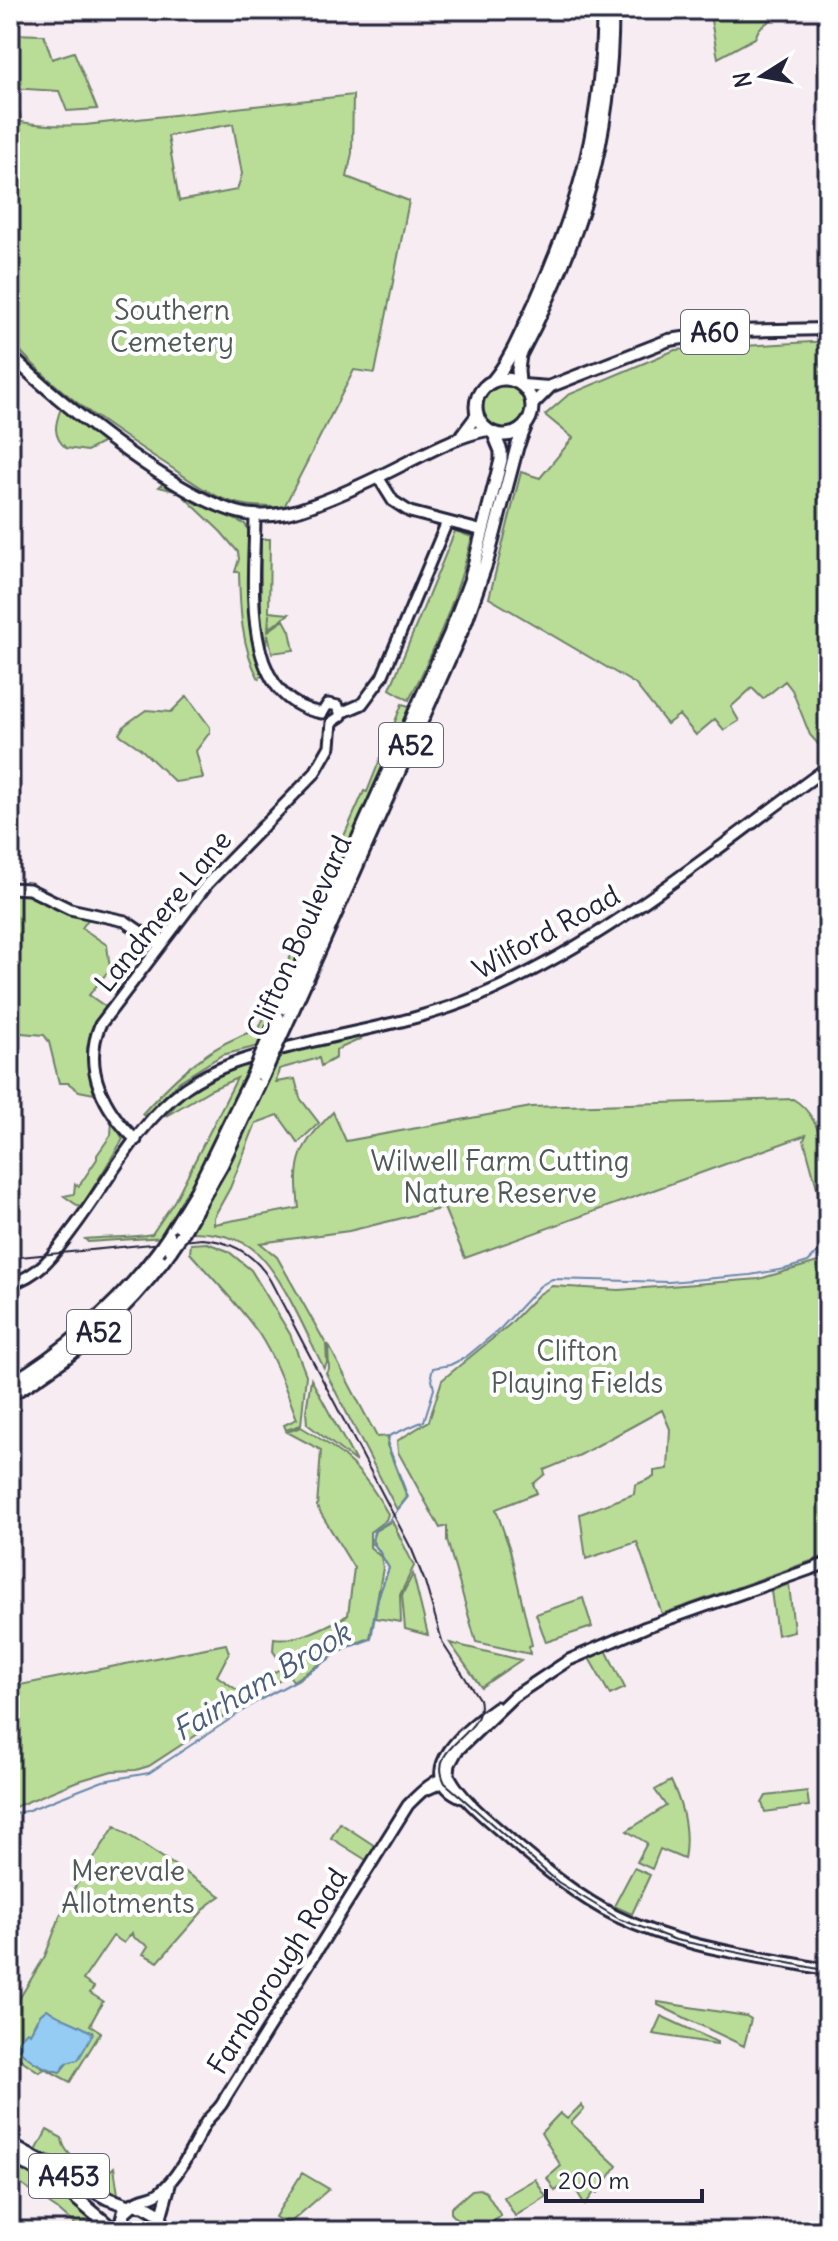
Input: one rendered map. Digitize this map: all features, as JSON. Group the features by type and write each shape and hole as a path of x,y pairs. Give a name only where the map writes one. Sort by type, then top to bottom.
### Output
{"highway":[{"path":"477,415 478,395 507,362 558,253 580,190 598,106 603,10"},
{"path":"521,384 520,355 570,247 596,164 612,68 612,10"},
{"path":"492,382 506,379 521,384 530,396 532,405"},
{"name":"A52","path":"525,427 531,417 532,405"},
{"name":"A52","path":"477,415 490,432"},
{"path":"490,432 513,434 525,427"},
{"name":"Clifton Boulevard","path":"10,1395 42,1376 105,1327 137,1294 182,1234 222,1164 257,1076 466,621 487,561 525,427"},
{"name":"Clifton Boulevard","path":"284,1016 450,634 470,581 501,460 501,451 490,432"},
{"name":"Clifton Boulevard","path":"10,1384 70,1343 101,1317 140,1275 197,1190 257,1076"},
{"name":"A453","path":"10,2145 107,2198 131,2205"},
{"name":"A453","path":"10,2155 57,2182 117,2231"},
{"path":"117,2231 122,2216 131,2205 151,2208 162,2223 175,2231"}],"main road":[{"name":"A60","path":"532,405 551,386 634,352 687,336 732,331 828,329"},
{"path":"10,355 57,397 134,455 211,501 255,515 310,506 378,477 460,436 490,432"},
{"name":"A60","path":"521,384 551,386"},
{"path":"460,436 477,415"}],"street":[{"path":"378,477 393,501 401,507 483,531"},
{"path":"255,515 257,631 265,667 280,691 306,709 322,713"},
{"path":"341,713 333,703 325,706 322,713 325,720 338,720 341,713 362,704 382,677 447,522"},
{"name":"Landmere Lane","path":"136,1140 114,1116 100,1089 94,1071 95,1037 108,1013 208,883 314,774 327,754 332,722"},
{"name":"Wilford Road","path":"10,1284 29,1277 43,1267 136,1140 184,1089 231,1063 438,1011 539,967 686,873 828,767"},
{"path":"10,888 29,889 70,909 125,921 160,945"},
{"name":"Farnborough Road","path":"131,2205 159,2194 172,2179 207,2120 222,2107 408,1805 432,1782 445,1779 441,1765 448,1750 494,1708 507,1703 573,1658 609,1641 828,1563"},
{"path":"445,1779 558,1880 617,1916 676,1938 828,1970"},
{"name":"Farnborough Road","path":"162,2223 172,2179"}],"green space":[{"path":"709,10 764,10 773,18 759,29 755,38 718,58"},
{"path":"10,34 44,35 52,59 74,52 97,109 67,111 59,91 11,88 18,106 10,105"},
{"name":"Southern Cemetery","path":"353,95 352,153 347,177 409,201 375,373 354,370 284,507 236,503 204,489 82,407 44,375 10,339 10,111 20,113 21,122 85,125","holes":["233,124 242,174 237,190 179,201 168,136"]},
{"path":"828,341 828,755 810,735 792,690 785,681 763,699 752,688 731,707 739,721 724,730 715,719 696,735 679,715 667,724 635,684 489,598 521,472 540,478 573,438 545,415 568,395 675,350"},
{"path":"504,385 520,392 527,408 520,424 504,431 488,424 481,408 488,392"},
{"path":"61,408 104,442 87,451 66,448 58,439 56,430"},
{"path":"166,481 211,509 245,524 248,530 249,604 253,640 262,675 259,679 248,654 243,627 239,572 235,572 238,552 179,492 159,487"},
{"path":"455,531 472,537 445,621 409,700 390,689"},
{"path":"261,539 270,539 269,612 289,614 270,628 269,614 268,631 284,620 294,650 272,653 268,634 265,649 261,621"},
{"path":"187,696 210,727 210,732 196,751 203,778 175,782 141,749 119,734 125,725 146,710 171,712"},
{"path":"402,704 409,706 384,773 372,792 259,1046 222,1055 180,1081 144,1116 142,1114 181,1074 209,1052 259,1029 309,913 307,910 313,895 328,872 364,791 367,792"},
{"path":"10,893 33,896 89,918 82,928 107,945 110,969 89,995 106,1007 89,1039 87,1059 94,1094 79,1091 68,1083 59,1083 49,1042 44,1035 10,1032"},
{"name":"Wilwell Farm Cutting Nature Reserve","path":"356,1035 361,1039 336,1050 336,1058 321,1066 319,1058 279,1069 276,1082 295,1079 300,1098 319,1123 298,1143 278,1115 256,1123 230,1188 214,1217 214,1224 299,1208 297,1177 301,1155 312,1135 333,1112 346,1141 531,1107 793,1099 807,1111 817,1127 823,1146 827,1167 828,1249 820,1250 821,1202 804,1140 806,1135 465,1258 444,1208 349,1231 260,1243 277,1257 326,1344 327,1363 324,1368 282,1285 260,1256 235,1239 189,1232 280,1052"},
{"path":"252,1061 207,1162 165,1237 88,1242 85,1239 152,1234 175,1200 237,1078 166,1116 204,1081 227,1068"},
{"path":"112,1121 123,1139 81,1208 64,1196 74,1194 75,1184 79,1186 97,1159 111,1135"},
{"path":"207,1243 228,1251 251,1270 290,1334 306,1375 301,1425 286,1430 284,1425 297,1419 265,1344 243,1313 190,1253 191,1244"},
{"name":"Clifton Playing Fields","path":"828,1259 828,1555 662,1614 637,1542 586,1559 580,1514 634,1494 635,1485 654,1477 654,1471 668,1469 670,1429 662,1410 580,1455 544,1470 545,1474 533,1484 537,1493 496,1509 510,1550 532,1645 529,1646 530,1654 476,1642 447,1540 447,1526 440,1528 398,1452 397,1441 429,1421 442,1380 552,1286 619,1290 759,1279"},
{"path":"328,1344 377,1437 388,1436 387,1445 407,1497 397,1510 326,1373 329,1369"},
{"path":"311,1379 356,1462 307,1424"},
{"path":"301,1427 352,1464 371,1486 388,1514 386,1520 370,1532 370,1547 381,1557 383,1568 370,1638 346,1647 293,1681 273,1651 274,1638 303,1635 348,1615 354,1568 317,1507 321,1450 287,1432"},
{"path":"392,1521 414,1566 400,1595 401,1622 375,1618 378,1598 389,1568 372,1540 375,1531"},
{"path":"413,1574 428,1635 405,1629 402,1595"},
{"path":"789,1584 794,1631 777,1635 771,1591"},
{"path":"583,1598 592,1627 546,1642 536,1614"},
{"path":"450,1643 521,1660 481,1687"},
{"path":"226,1644 229,1653 217,1676 240,1692 280,1669 285,1677 149,1766 112,1771 75,1782 10,1809 10,1687"},
{"path":"606,1650 625,1688 610,1695 589,1658"},
{"path":"671,1781 684,1819 684,1859 660,1849 652,1869 637,1862 647,1843 627,1831 666,1806 655,1790"},
{"path":"807,1791 809,1806 765,1812 762,1803 766,1796"},
{"path":"340,1823 375,1846 366,1860 331,1838"},
{"name":"Merevale Allotments","path":"115,1826 221,1896 209,1904 158,1962 143,1954 148,1946 133,1937 132,1933 124,1943 113,1936 83,1980 94,1987 90,1993 103,2001 90,2025 101,2032 70,2082 46,2069 60,2072 92,2032 62,2020 47,2009 36,2021 32,2033 34,2062 45,2069 39,2072 10,2052 10,2014 45,1956 66,1901"},
{"path":"634,1868 650,1875 632,1914 614,1906"},
{"path":"658,2002 746,2016 751,2019 744,2046 658,2005"},
{"path":"661,2016 717,2042 717,2044 653,2034"},
{"path":"581,2105 584,2109 571,2123 617,2166 598,2193 595,2191 585,2205 570,2180 555,2191 547,2178 561,2166 541,2133 560,2113 567,2119"},
{"path":"47,2130 62,2138 73,2157 87,2167 109,2172 114,2167 118,2194 60,2160 36,2151"},
{"path":"10,2162 44,2181 65,2200 86,2212 105,2231 82,2231 57,2209 10,2177"},
{"path":"302,2173 329,2189 292,2221 284,2222 275,2217"},
{"path":"535,2179 546,2197 515,2216 504,2197"},
{"path":"472,2190 486,2192 501,2216 480,2231 467,2231 451,2213 451,2208"}],"water":[{"path":"47,2009 93,2034 78,2060 67,2063 60,2072 35,2062 15,2044 27,2031 30,2033"}],"waterway":[{"name":"Fairham Brook","path":"10,1814 26,1811 103,1781 149,1773 256,1702 299,1679 346,1648 371,1639 378,1598 389,1568 372,1544 374,1530 389,1521 408,1497 388,1445 389,1436 424,1421 434,1389 433,1368 450,1365 466,1357 500,1329 540,1286 552,1279 669,1282 750,1275 808,1262 818,1252 828,1251"}],"tram line":[{"path":"10,1258 202,1239 233,1246 257,1263 270,1280 412,1550 443,1644 479,1699 475,1723 443,1759 441,1770 445,1783 558,1882 619,1919 676,1940 828,1971"}]}
